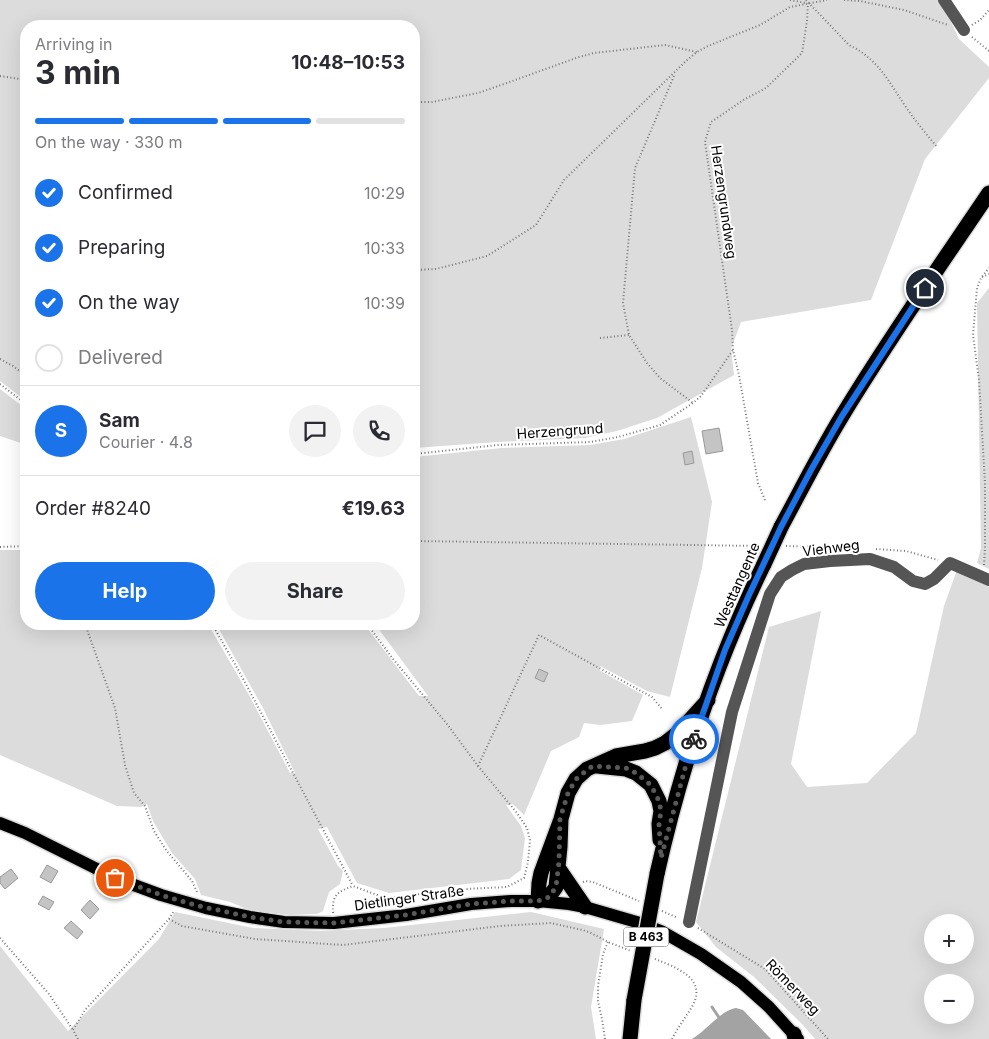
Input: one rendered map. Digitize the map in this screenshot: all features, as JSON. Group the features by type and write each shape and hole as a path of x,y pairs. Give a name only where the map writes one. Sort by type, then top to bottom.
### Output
{"highway":[{"name":"Westtangente","path":"630,1039 634,1000 657,874 687,761 725,650 781,527 842,416 989,193"},
{"name":"B 463","path":"560,819 559,869 556,887 549,897 538,901 541,873 568,793 576,779 593,766 616,756 645,752 665,743 678,733 708,700"},
{"name":"B 463","path":"593,766 626,768 651,785 659,801 661,811 659,824 661,858"},
{"path":"559,869 570,888 585,907"}],"main road":[{"name":"Dietlinger Straße","path":"0,822 115,878 161,895 199,906 284,922 334,923 406,915 471,904 511,901 538,901 585,907 640,923 677,939 741,982 769,1007 796,1037"}],"street":[{"path":"944,0 964,30"},
{"name":"Viehweg","path":"689,922 732,712 770,594 781,577 804,564 870,559 894,567 913,581 925,584 934,579 950,563 986,579"}],"path":[{"path":"790,0 808,3"},
{"path":"806,0 849,45 868,57 879,67 908,111 937,147"},
{"path":"420,270 436,269 487,256 536,225 564,180 697,52 721,40 746,32 790,7 827,0"},
{"path":"844,0 860,1 904,10 964,30 989,51"},
{"name":"Herzengrundweg","path":"765,500 758,483 733,350 732,330 705,142 711,122 745,99 766,88 802,53 808,3"},
{"path":"964,30 980,20 989,10"},
{"path":"420,102 432,102 478,92 594,53 664,45 697,52"},
{"path":"675,73 635,168 623,303 629,335 647,363 656,373 693,403"},
{"path":"0,76 20,79"},
{"path":"986,579 985,483 979,380 973,335 977,288 980,278 989,268"},
{"path":"980,278 989,274"},
{"path":"600,338 629,335"},
{"name":"Herzengrund","path":"420,453 498,445 590,442 618,437 660,425 701,396 733,350"},
{"path":"0,359 20,371"},
{"path":"0,384 20,399"},
{"path":"420,541 767,546"},
{"path":"0,547 20,546"},
{"name":"Viehweg","path":"784,546 818,546"},
{"path":"87,630 115,708 125,765 134,793 145,806 154,832 166,850 192,881 198,894 199,906"},
{"path":"215,630 353,886 385,898 445,890 507,887 524,878 530,840 527,828 372,630"},
{"path":"478,766 539,635 652,697 662,709"},
{"path":"570,888 585,881 593,882 645,904"},
{"path":"334,923 332,902 339,892 353,886"},
{"path":"73,1030 85,1010 170,919 180,901"},
{"name":"Römerweg","path":"663,911 689,922 765,969 828,1039"},
{"path":"170,919 182,926 254,939 343,945 500,926 551,924 583,930 598,937"},
{"path":"0,938 49,994 78,1039"},
{"path":"605,1039 598,1001 598,986 603,954 608,942"},
{"path":"672,1039 696,997 697,990 692,979"}],"shaded area":[{"path":"0,0 941,0 959,39 989,67 989,78 925,159 871,300 741,322 731,349 734,375 657,418 617,431 585,438 420,448 420,20 20,20 20,396 0,381"},
{"path":"989,288 989,569 977,563 981,548 977,303"},
{"path":"0,389 20,404 20,443 0,436"},
{"path":"691,417 712,502 702,568 670,697 647,691 600,666 599,670 643,695 632,721 601,725 584,723 579,737 551,751 524,815 513,804 506,805 521,826 525,838 521,870 509,879 389,893 357,883 327,827 318,829 338,866 343,871 340,884 329,892 323,911 317,914 290,915 249,910 230,902 201,895 195,879 172,853 153,821 147,804 141,807 117,806 0,755 0,550 20,550 20,630 211,630 249,695 290,773 295,773 263,708 219,630 369,630 419,696 428,696 379,630 420,630 420,456 502,448 590,445 624,439"},
{"path":"957,570 989,587 989,1039 815,1039 754,977 716,947 696,922 769,627 821,611 791,764 807,787 867,783 916,733 944,606"},
{"path":"175,912 253,928 321,931 384,928 531,912 604,929 591,1007 596,1039 0,1039 0,946 68,1031 159,939"},
{"path":"736,1008 743,1010 771,1039 692,1039 719,1017"}],"building":[{"path":"719,428 723,451 706,454 702,431"},
{"path":"692,451 694,463 685,465 683,453"},
{"path":"539,669 548,673 544,682 535,678"},
{"path":"47,865 58,871 51,883 40,877"},
{"path":"11,869 18,878 5,889 0,883 0,877"},
{"path":"43,896 54,902 49,910 38,904"},
{"path":"90,900 99,909 90,919 81,910"},
{"path":"71,921 83,932 77,939 64,928"}],"waterway":[{"path":"712,1007 720,1019"}],"way so far":[{"path":"115,878 161,895 199,906 284,922 334,923 406,915 471,904 538,901 549,897 556,887 560,847 560,819 568,793 576,779 593,766 626,768 644,778 651,785 659,801 661,811 659,824 661,858 694,739"}],"route":[{"path":"694,739 725,650 781,527 842,416 925,288"}]}
